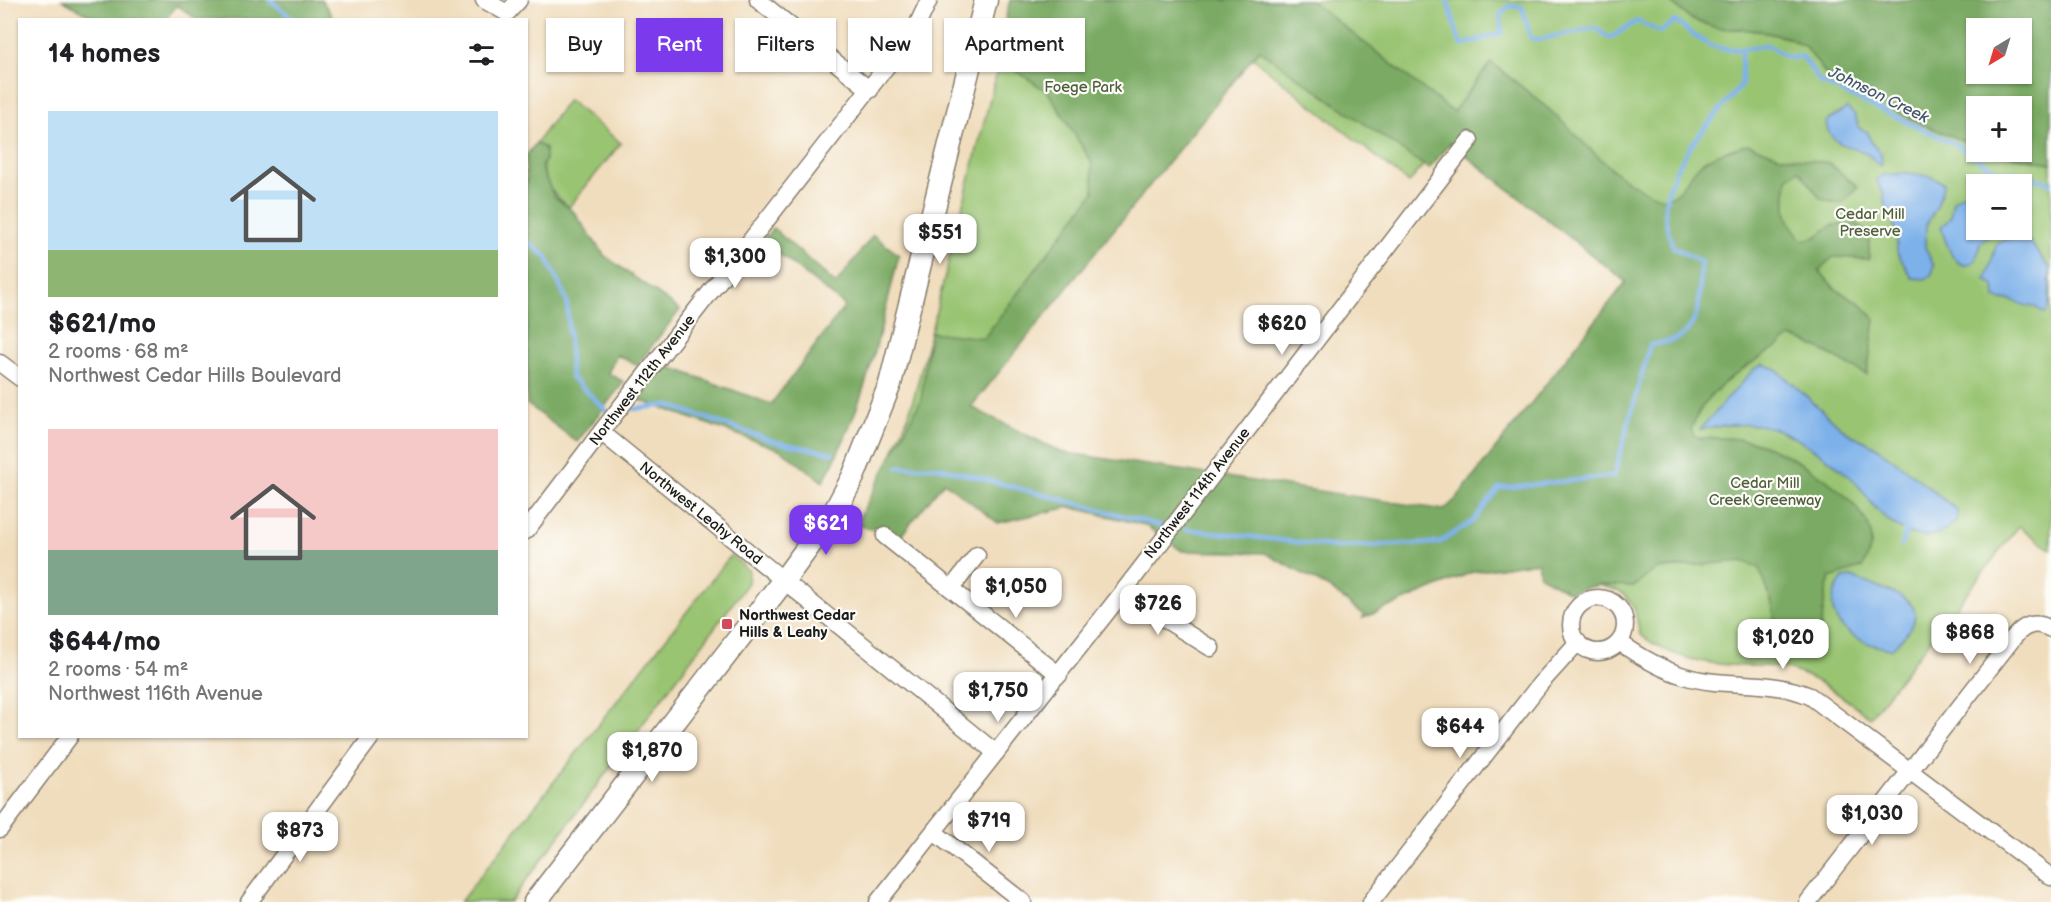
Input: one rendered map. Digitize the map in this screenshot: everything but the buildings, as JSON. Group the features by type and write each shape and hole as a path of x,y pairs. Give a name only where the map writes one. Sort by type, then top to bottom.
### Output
{"main road":[{"path":"535,902 784,580 836,508 853,477 882,410 890,384 986,0"}],"street":[{"path":"484,0 507,13 519,0"},
{"path":"758,0 870,90"},
{"name":"Northwest 112th Avenue","path":"530,519 870,90 915,30 929,0"},
{"name":"Northwest 114th Avenue","path":"878,902 1122,594 1470,140"},
{"path":"0,363 18,376"},
{"name":"Northwest Leahy Road","path":"601,432 996,753"},
{"path":"885,536 1059,675"},
{"path":"951,589 977,555"},
{"path":"1122,594 1211,648"},
{"path":"1598,598 1611,601 1621,610 1625,623 1619,642 1608,650 1595,651 1578,642 1572,630 1576,610 1585,601 1598,598"},
{"path":"1808,902 2018,632 2031,624 2051,629"},
{"path":"1371,902 1539,684 1578,642"},
{"path":"1619,642 1649,662 1685,677 1768,685 1810,696 2051,877"},
{"path":"0,829 68,738"},
{"path":"249,902 371,738"},
{"path":"934,832 1023,902"}],"green space":[{"path":"62,0 322,0 333,18 195,18 177,5 167,18 93,18"},
{"path":"1010,0 1310,0 1453,112 1491,62 1547,108 1620,176 1650,193 1667,199 1683,186 1693,171 1703,162 1748,144 1780,156 1829,163 1858,187 1841,204 1821,199 1799,170 1787,178 1786,212 1791,225 1803,240 1816,237 1832,225 1858,224 1869,236 1869,259 1833,257 1819,270 1835,289 1860,303 1875,319 1867,375 1807,342 1791,337 1720,387 1698,414 1691,430 1694,436 1700,438 1746,440 1798,461 1833,485 1860,513 1869,527 1871,542 1863,567 1830,578 1820,629 1814,645 1780,650 1775,635 1773,607 1763,578 1758,567 1742,561 1656,569 1635,586 1598,585 1570,592 1540,576 1538,562 1472,572 1363,618 1365,616 1329,588 1265,553 1182,551 1145,525 1070,507 998,523 944,482 899,538 883,525 870,529 856,524 921,400 930,332 984,338 1094,192 1091,161 1048,92 1017,72 1085,72 1085,18 1006,18","holes":["1259,50 1429,169 1450,143 1626,282 1457,498 1444,510 1061,452 971,407"]},
{"path":"1015,0 1667,0 1693,20 1717,28 1755,30 1788,38 1806,47 1830,80 1924,125 1966,142 1966,162 2032,162 2032,160 2051,163 2051,550 2019,526 1870,717 1809,677 1786,669 1702,662 1665,650 1640,635 1635,610 1625,595 1598,585 1570,592 1540,576 1538,562 1472,572 1363,618 1626,282 1479,164 1470,107 1409,183 1230,40 883,476 909,414 997,72 1085,72 1085,18 1010,18"},
{"path":"1667,0 2051,0 2051,163 2032,160 2032,96 1966,96 1966,142 1924,125 1830,80 1806,47 1789,38 1755,30 1717,28 1693,20"},
{"path":"568,100 621,143 569,207 556,195 547,182 543,167 545,149 536,143"},
{"path":"536,143 545,148 545,161 541,167 554,196 574,212 604,255 680,310 637,365 617,355 608,373 624,382 577,442 528,405 528,153"},
{"path":"773,228 836,284 873,235 899,255 860,399 838,454 823,482 781,450 639,400 667,366 771,404 845,306 763,241"},
{"path":"731,555 749,571 748,583 510,902 460,902"}],"water":[{"path":"1847,108 1854,114 1860,129 1868,132 1872,144 1881,153 1882,165 1879,166 1867,153 1841,144 1831,136 1826,122"},
{"path":"1908,173 1929,176 1944,183 1937,207 1926,225 1925,247 1934,266 1932,274 1925,279 1912,278 1897,252 1897,238 1891,214 1885,208 1884,195 1876,180 1883,175"},
{"path":"1963,194 1966,196 1966,240 1984,240 1980,244 1976,260 1969,265 1963,265 1952,256 1941,227 1950,218 1953,201"},
{"path":"2029,240 2050,269 2049,307 2045,314 2035,307 1995,298 1994,285 1986,280 1997,242"},
{"path":"1763,364 1776,369 1846,432 1874,446 1902,466 1957,510 1958,518 1939,533 1919,536 1909,533 1880,513 1842,470 1816,450 1788,434 1769,427 1749,424 1700,429 1753,370"},
{"path":"1851,577 1896,594 1914,609 1914,619 1907,633 1891,649 1877,646 1852,635 1835,617 1833,605 1835,592 1843,578"}],"waterway":[{"path":"270,0 292,18"},
{"name":"Johnson Creek","path":"1447,0 1461,45 1502,33 1500,15 1508,6 1522,7 1531,38 1536,40 1595,28 1610,38 1637,21 1660,32 1675,21 1708,44 1717,47 1737,49 1767,45 1789,58 1802,56 1820,82 1957,145 2000,173 2011,172 2051,183"},
{"path":"1185,529 1338,547 1439,543 1473,521 1499,488 1614,476 1650,345 1678,338 1686,332 1692,324 1699,304 1701,262 1673,247 1666,224 1665,210 1674,175 1693,142 1742,84 1741,50"},
{"path":"528,242 546,256 567,301 571,377 607,411"},
{"path":"634,409 668,405 776,442 832,453"},
{"path":"898,467 938,467 1162,526"},
{"path":"1902,545 1906,531"}],"place":[{"name":"Northwest Cedar Hills & Leahy","path":"727,624"}],"park label":[{"name":"Foege Park","path":"1083,87"},
{"name":"Cedar Mill Preserve","path":"1870,222"},
{"name":"Cedar Mill Creek Greenway","path":"1765,492"}]}
